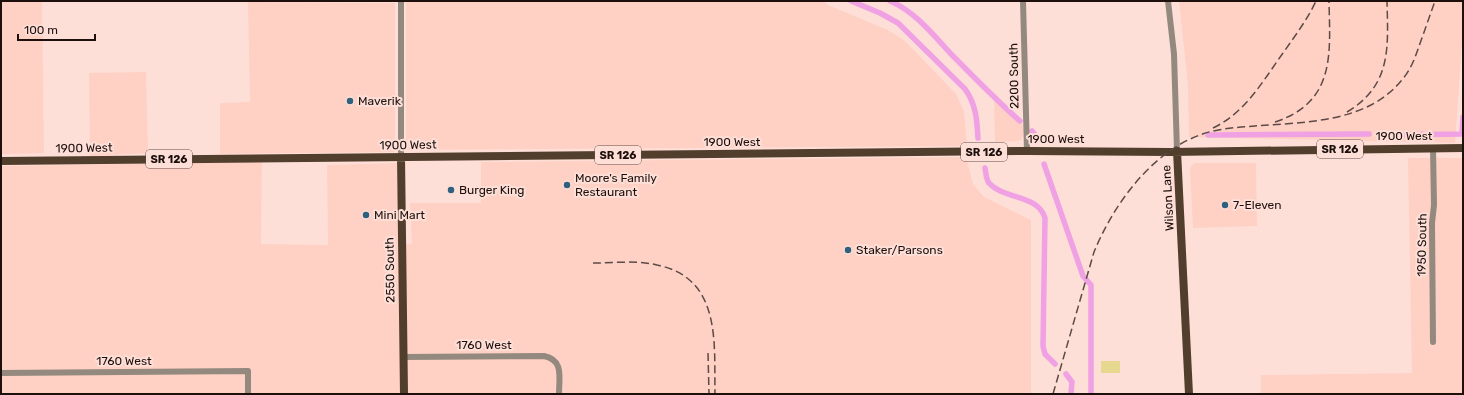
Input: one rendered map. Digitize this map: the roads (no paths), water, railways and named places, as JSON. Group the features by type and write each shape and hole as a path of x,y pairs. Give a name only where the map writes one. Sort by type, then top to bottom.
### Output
{"main road":[{"name":"1900 West","path":"1,161 1463,148"},
{"name":"Wilson Lane","path":"1177,151 1189,394"},
{"name":"2550 South","path":"401,157 404,394"}],"street":[{"name":"2550 South","path":"401,1 401,157"},
{"name":"2200 South","path":"1023,1 1027,151"},
{"name":"Wilson Lane","path":"1168,1 1174,54 1177,151"},
{"name":"1950 South","path":"1433,148 1434,205 1432,223 1436,321 1433,342"},
{"name":"1760 West","path":"403,357 544,356 552,358 559,367 559,394"},
{"name":"1760 West","path":"1,373 248,371 248,394"}],"waterway":[{"path":"851,1 880,13 898,23 965,89 974,106 978,138"},
{"path":"890,1 908,11 924,25 953,56 1020,121"},
{"path":"1385,135 1462,134 1463,117"},
{"path":"1032,131 1039,139"},
{"path":"1208,135 1369,134"},
{"path":"1044,164 1083,276 1091,285 1091,394"},
{"path":"985,168 989,183 1003,192 1035,205 1041,210 1045,218 1043,346 1045,354 1055,364"},
{"path":"1066,374 1072,382 1071,394"}],"railway":[{"path":"1213,128 1235,114 1244,105 1301,28 1316,1"},
{"path":"1275,122 1295,113 1309,102 1319,89 1325,74 1328,57 1330,39 1329,1"},
{"path":"1347,112 1362,101 1372,90 1380,77 1387,49 1387,1"},
{"path":"1053,394 1094,252 1114,213 1140,177 1174,148 1193,138 1213,131 1334,118 1353,113 1387,95 1409,71 1417,53 1435,1"},
{"path":"593,263 649,263 678,272 693,284 704,298 710,316 715,355 715,394"},
{"path":"708,353 709,394"}],"place":[{"name":"Maverik","path":"350,101"},
{"name":"Moore's Family Restaurant","path":"567,185"},
{"name":"Burger King","path":"451,190"},
{"name":"7-Eleven","path":"1225,205"},
{"name":"Mini Mart","path":"366,215"},
{"name":"Staker/Parsons","path":"848,250"}]}
